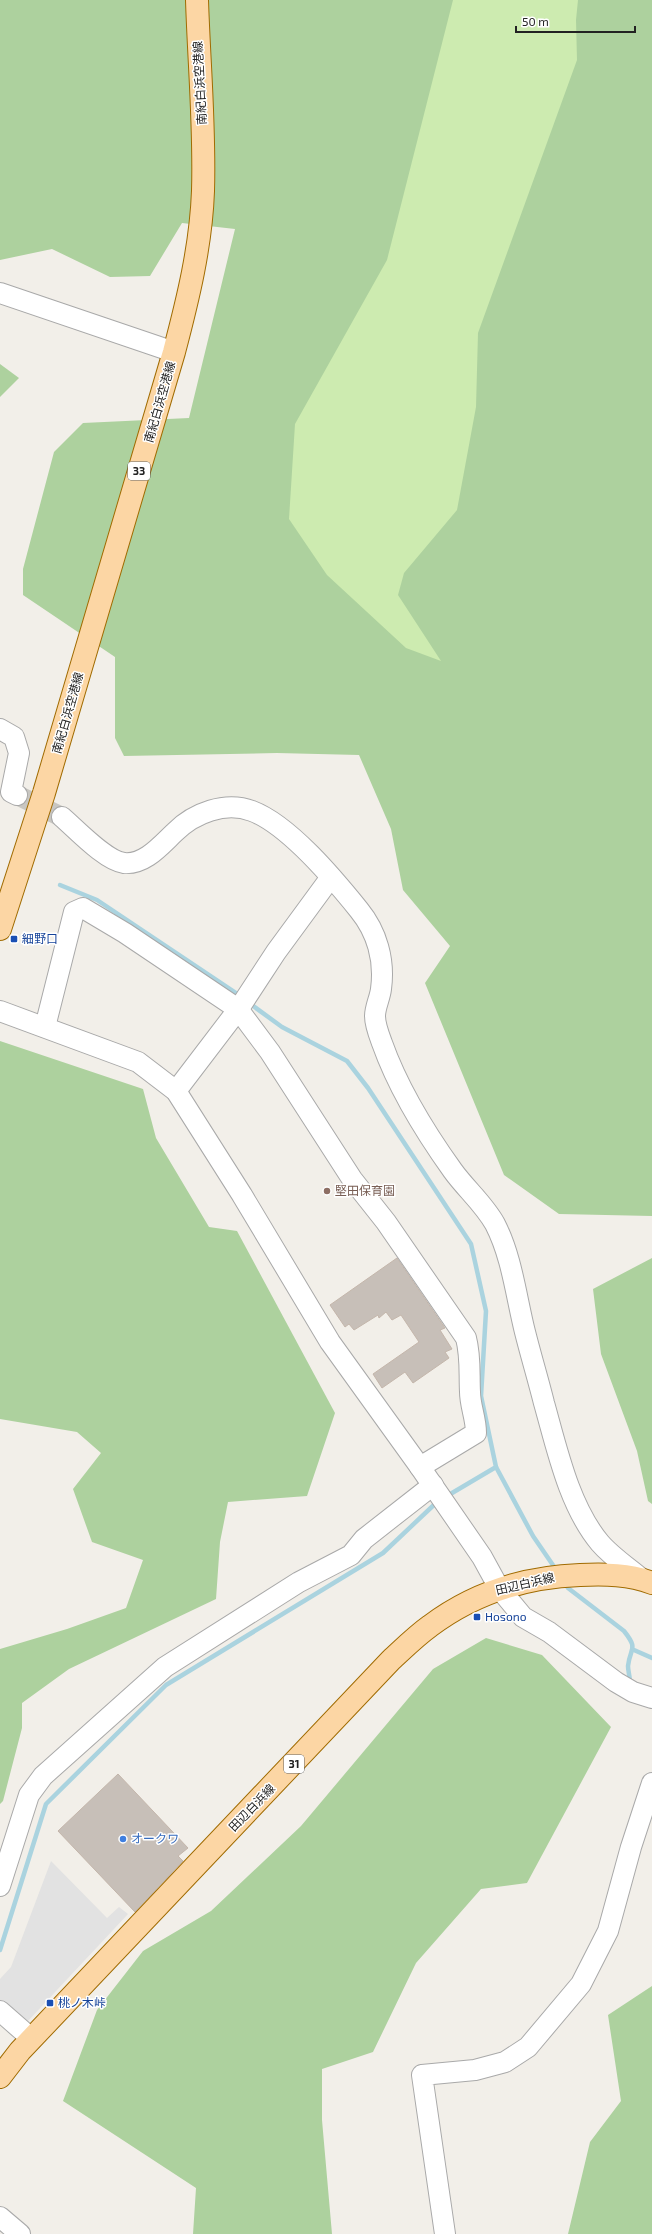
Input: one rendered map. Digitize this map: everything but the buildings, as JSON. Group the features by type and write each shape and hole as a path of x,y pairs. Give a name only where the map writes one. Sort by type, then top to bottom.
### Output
{"main road":[{"name":"南紀白浜空港線","path":"0,929 44,793 174,352 189,294 198,246 203,192 203,126 197,0"},
{"name":"田辺白浜線","path":"0,2077 32,2039 390,1660 430,1626 464,1604 499,1588 552,1576 603,1574 647,1582"}],"street":[{"path":"0,293 174,352"},
{"path":"0,729 14,737 19,753 11,792 17,795"},
{"path":"62,817 114,861 128,864 142,861 187,820 201,813 217,809 250,810 265,818 309,853 361,912 374,932 381,956 382,989 375,1015 379,1034 394,1072 417,1116 441,1154 494,1224 509,1261 525,1333 555,1443 573,1500 600,1543 647,1582"},
{"path":"176,1091 243,1003 276,952 331,877"},
{"path":"45,1027 74,912 83,908 243,1003 270,1052 352,1178 386,1222 466,1338 470,1353 470,1394 476,1421 476,1433 420,1467"},
{"path":"0,1011 138,1062 176,1091 242,1195 330,1342 435,1488 482,1557 499,1588 523,1617 549,1632 616,1682 633,1692 652,1698"},
{"path":"0,1886 29,1795 43,1776 165,1667 299,1582 351,1555 364,1539 435,1488"},
{"path":"445,2234 422,2075 475,2070 505,2062 528,2047 580,1984 608,1931 631,1847 652,1782"},
{"path":"0,2011 32,2039"}],"green space":[{"path":"0,0 453,0 387,260 295,424 289,519 327,575 406,648 441,661 398,595 404,573 457,510 476,407 478,333 577,60 576,20 578,0 652,0 652,1216 559,1214 504,1175 425,983 450,946 403,890 391,829 359,755 277,753 124,756 115,738 115,657 23,595 23,569 54,452 83,423 189,418 235,229 182,223 150,276 110,277 52,249 0,260"},
{"path":"427,0 652,0 407,779 193,641"},
{"path":"0,364 19,378 0,397"},
{"path":"0,1041 143,1089 156,1138 209,1227 237,1231 335,1413 307,1496 228,1502 220,1542 216,1599 69,1669 22,1703 22,1728 3,1801 0,1804 0,1649 67,1629 126,1608 143,1560 92,1542 73,1489 101,1453 77,1432 0,1419"},
{"path":"652,1258 652,1504 648,1501 637,1451 601,1354 593,1289"},
{"path":"486,1638 542,1655 611,1727 527,1883 481,1889 416,1963 373,2052 322,2069 322,2120 332,2234 193,2234 196,2188 63,2101 97,2010 143,1951 211,1911 301,1826 433,1669"},
{"path":"652,1986 652,2234 568,2234 590,2142 621,2101 608,2015"}],"shaded area":[{"path":"51,1861 107,1918 119,1907 128,1914 27,2022 0,2002 0,1979 11,1967"}],"waterway":[{"path":"60,885 97,900 242,997"},
{"path":"249,1003 282,1027 347,1061 368,1088 471,1244 486,1311 481,1396 496,1467 447,1496"},
{"path":"496,1467 533,1536 557,1571"},
{"path":"0,1950 46,1804 166,1685 383,1553 437,1502"},
{"path":"564,1582 568,1588 624,1631 629,1637 632,1645 628,1666 630,1682"},
{"path":"634,1650 652,1658"}],"tunnel":[{"path":"17,795 62,817"}],"place":[{"name":"細野口","path":"14,939"},
{"name":"堅田保育園","path":"327,1191"},
{"name":"Hosono","path":"477,1617"},
{"name":"オークワ","path":"123,1839"},
{"name":"桃ノ木峠","path":"50,2003"}]}
